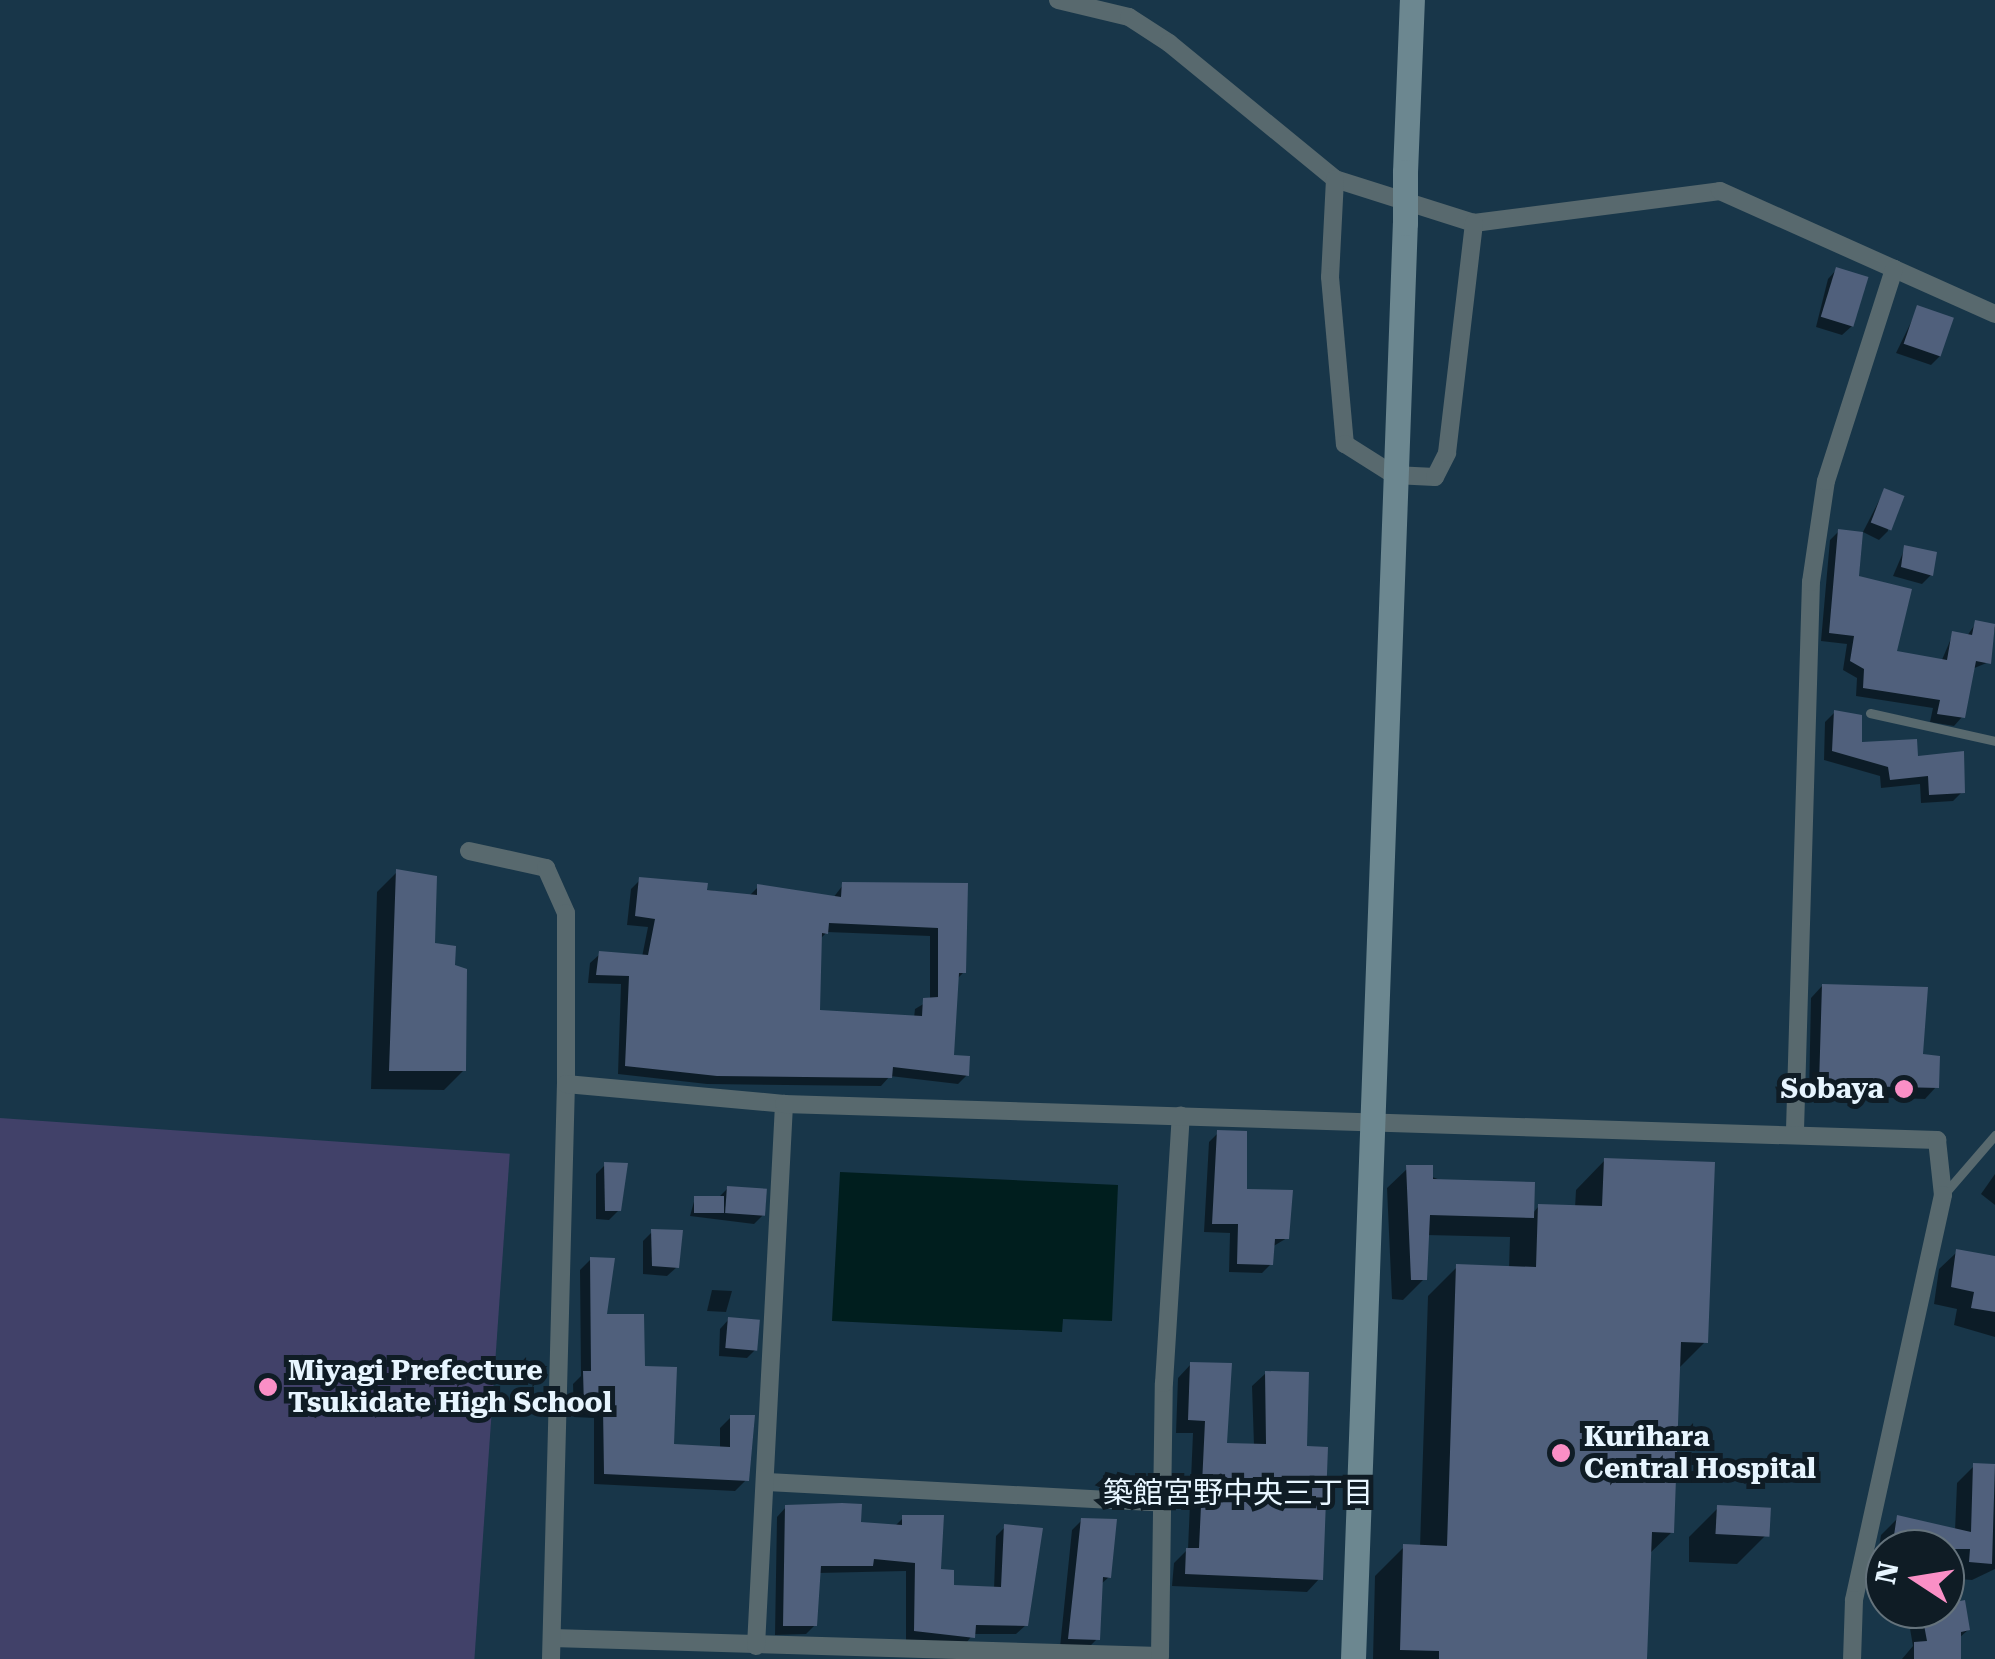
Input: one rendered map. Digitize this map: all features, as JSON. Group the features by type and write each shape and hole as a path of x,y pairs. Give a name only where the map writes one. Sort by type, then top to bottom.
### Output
{"street":[{"path":"1058,0 1129,17 1156,34 1335,179 1474,223 1720,191 1995,314"},
{"path":"1352,1659 1412,0"},
{"path":"1335,179 1330,276 1345,444 1394,475 1435,477 1447,453 1474,223"},
{"path":"1795,1130 1811,582 1826,480 1894,269"},
{"path":"469,852 546,868 566,913 566,1084 551,1659"},
{"path":"566,1084 784,1104 1369,1126 1795,1130 1937,1140 1943,1195 1854,1600 1852,1659"},
{"path":"756,1646 784,1104"},
{"path":"552,1638 1160,1656 1164,1384 1181,1116"},
{"path":"767,1482 1165,1503"}],"lane":[{"path":"1870,714 1995,741"},
{"path":"1943,1195 1995,1135"}],"shaded area":[{"name":"Miyagi Prefecture Tsukidate High School","path":"0,1118 510,1154 474,1659 0,1659"},
{"path":"840,1172 1118,1185 1112,1321 1063,1319 1062,1332 832,1321"}],"building":[{"path":"1836,267 1869,277 1853,327 1821,317"},
{"path":"1917,305 1954,318 1941,356 1904,344"},
{"path":"1884,488 1905,496 1891,530 1871,523"},
{"path":"1838,529 1863,532 1859,576 1912,589 1897,651 1947,660 1952,631 1972,635 1975,620 1995,624 1991,664 1976,661 1965,718 1937,714 1940,700 1863,688 1864,669 1850,661 1854,636 1829,633"},
{"path":"1904,545 1937,552 1933,576 1901,567"},
{"path":"1834,710 1862,715 1862,742 1917,739 1918,756 1964,751 1965,793 1929,795 1928,776 1890,780 1888,767 1832,751"},
{"path":"396,869 437,876 435,943 456,946 455,965 467,969 466,1071 389,1071"},
{"path":"639,877 708,883 707,890 757,895 757,884 841,897 842,882 968,883 966,973 959,973 954,1055 970,1056 969,1076 893,1067 892,1078 717,1076 625,1066 629,976 596,975 599,951 648,955 655,919 635,916","holes":["829,923 938,928 938,997 923,998 922,1016 820,1010 822,933 828,934"]},
{"path":"1822,984 1928,987 1923,1054 1940,1056 1939,1088 1819,1085"},
{"path":"1217,1130 1247,1131 1247,1189 1293,1190 1289,1239 1275,1239 1273,1265 1237,1264 1238,1224 1212,1224"},
{"path":"1604,1158 1715,1162 1708,1343 1681,1342 1674,1533 1652,1532 1647,1659 1439,1659 1439,1651 1400,1650 1403,1544 1447,1546 1456,1264 1536,1267 1538,1204 1602,1206"},
{"path":"604,1162 628,1163 621,1211 605,1211"},
{"path":"1406,1165 1433,1165 1433,1179 1535,1182 1534,1218 1430,1215 1427,1280 1411,1280"},
{"path":"727,1186 767,1189 765,1216 725,1213"},
{"path":"694,1196 724,1196 724,1213 694,1213"},
{"path":"651,1229 683,1230 679,1268 652,1266"},
{"path":"1956,1249 1995,1256 1995,1312 1971,1308 1974,1292 1951,1287"},
{"path":"590,1257 615,1258 607,1314 644,1314 645,1366 677,1367 674,1444 730,1447 730,1415 755,1415 749,1481 604,1474 603,1408 584,1407 583,1371 591,1371"},
{"path":"728,1317 760,1320 757,1351 725,1348"},
{"path":"1190,1362 1232,1363 1227,1443 1266,1444 1265,1371 1309,1372 1307,1446 1328,1447 1323,1580 1185,1574 1186,1548 1199,1548 1205,1421 1188,1420"},
{"path":"1973,1463 1995,1464 1992,1564 1969,1562 1965,1531 1971,1532"},
{"path":"862,1504 861,1522 902,1525 902,1515 944,1515 941,1569 954,1570 954,1585 1001,1587 1004,1524 1043,1528 1028,1626 976,1625 975,1638 914,1631 915,1563 874,1559 873,1566 821,1566 817,1626 783,1626 785,1505"},
{"path":"1717,1505 1771,1508 1769,1537 1715,1534"},
{"path":"1897,1515 1958,1529 1895,1529"},
{"path":"1081,1518 1117,1519 1111,1578 1103,1577 1100,1640 1068,1639"},
{"path":"1965,1600 1970,1630 1961,1632 1961,1659 1914,1659 1914,1642 1927,1641 1925,1629 1965,1629"}],"place":[{"name":"Sobaya","path":"1904,1089"},
{"name":"Miyagi Prefecture Tsukidate High School","path":"268,1387"},
{"name":"Kurihara Central Hospital","path":"1561,1453"}],"district":[{"name":"築館宮野中央三丁目","path":"1238,1493"}]}
